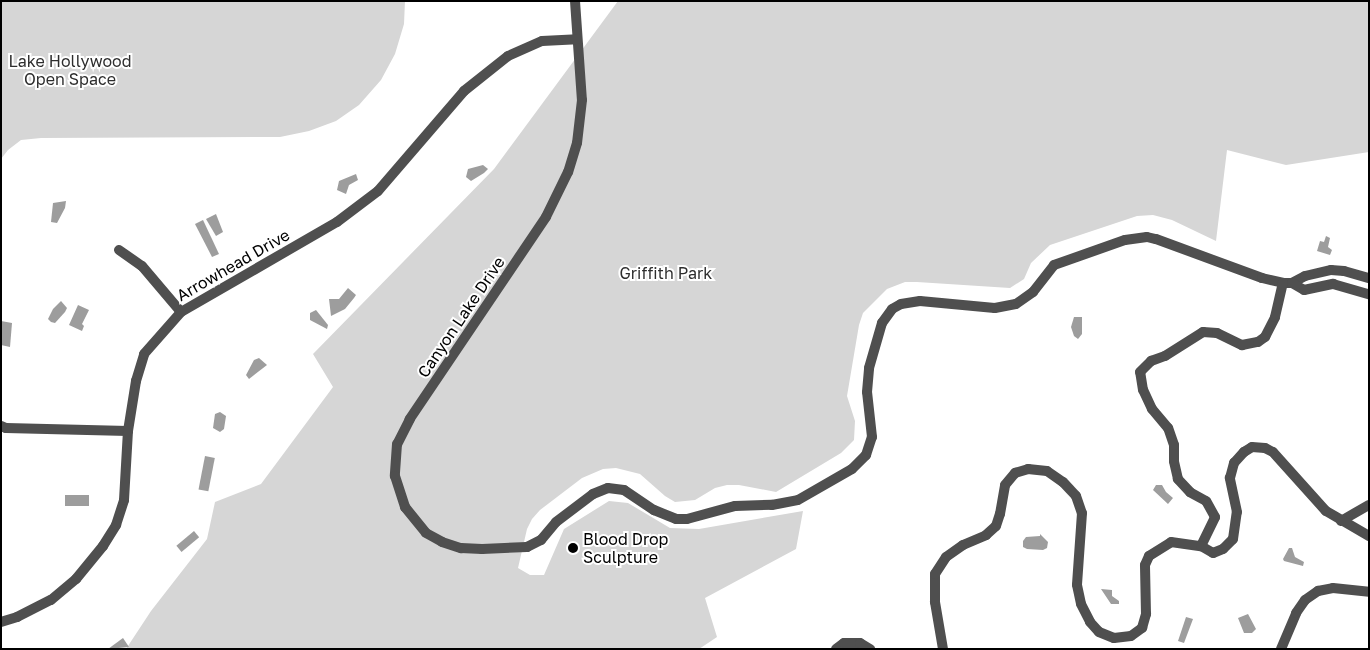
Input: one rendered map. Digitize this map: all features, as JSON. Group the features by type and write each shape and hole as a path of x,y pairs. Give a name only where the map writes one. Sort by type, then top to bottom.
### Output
{"street":[{"name":"Canyon Lake Drive","path":"575,1 582,85 581,115 577,143 562,187 546,217 406,425 398,444 395,459 395,476 404,507 426,533 442,542 461,548 482,549 518,549 536,544 556,522 593,494 608,488 624,490 664,515 687,519 735,506 786,504 810,494 852,469 866,455 870,446 872,426 868,378 878,333 886,315 901,304 920,301 984,307 1006,307 1026,298 1039,285 1049,270 1060,262 1125,240 1146,237 1167,242 1262,278 1288,283"},
{"name":"Arrowhead Drive","path":"1,622 51,600 76,579 103,546 116,525 124,500 128,431 136,381 144,354 180,312 337,222 378,191 464,91 508,56 542,41 577,39"},
{"path":"119,250 142,266 180,312"},
{"path":"1201,546 1215,517 1206,501 1190,492 1178,479 1174,461 1174,445 1168,428 1152,409 1142,390 1140,372 1151,361 1164,356 1203,332 1217,332 1242,345 1258,342 1265,337 1288,283 1305,276 1331,270 1344,271 1369,278"},
{"path":"1288,283 1304,290 1333,284 1369,294"},
{"path":"1,426 6,428 128,431"},
{"path":"943,649 934,602 935,574 946,558 963,545 986,535 996,526 1005,485 1015,473 1028,468 1047,471 1063,482 1076,496 1082,513 1077,584 1081,604 1090,622 1099,632 1114,638 1131,636 1142,628 1146,614 1145,566 1149,556 1170,542 1201,546 1213,553 1223,549 1234,539 1237,512 1230,478 1234,463 1252,447 1265,448 1272,452 1326,511 1369,536"},
{"path":"1341,521 1369,506"},
{"path":"1280,649 1296,613 1305,600 1318,591 1333,588 1369,592"},
{"path":"836,649 844,643 860,644 870,649"}],"green space":[{"name":"Lake Hollywood Open Space","path":"1,1 405,1 404,24 395,54 381,80 359,105 336,121 309,131 280,137 41,138 21,140 8,150 1,159"},
{"name":"Griffith Park","path":"618,1 1369,1 1369,152 1286,165 1227,150 1216,241 1172,220 1153,215 1137,216 1050,245 1031,263 1024,279 1010,288 905,282 887,289 863,313 859,325 847,396 855,421 854,440 841,453 776,492 739,485 727,485 715,488 695,500 675,502 665,496 640,474 616,468 603,469 582,478 540,510 532,519 527,529 518,568 530,575 544,575 564,529 609,501 628,503 670,528 699,529 803,511 796,549 705,598 717,637 699,649 126,649 151,611 207,539 215,502 261,484 333,387 313,354 494,169"}],"shaded area":[{"path":"483,165 488,169 484,173 471,181 466,177 468,169"},
{"path":"356,174 358,180 349,185 346,194 337,190 339,181"},
{"path":"66,201 65,208 57,223 51,222 53,203"},
{"path":"216,214 223,232 216,236 206,219"},
{"path":"203,220 219,254 212,257 195,224"},
{"path":"1326,236 1330,238 1328,247 1332,250 1330,255 1317,251 1320,241 1324,242"},
{"path":"348,288 356,295 345,309 331,316 329,299 339,299"},
{"path":"61,301 67,308 55,323 51,322 48,319 53,309"},
{"path":"78,305 89,310 82,324 84,326 82,331 69,325"},
{"path":"316,310 328,325 327,329 310,320 310,313"},
{"path":"1074,317 1082,317 1082,334 1078,339 1074,336 1071,327"},
{"path":"1,321 12,323 10,347 1,345"},
{"path":"259,358 267,365 249,379 246,375 254,360"},
{"path":"220,412 226,416 224,429 220,432 213,428 215,414"},
{"path":"205,456 215,458 208,491 199,489"},
{"path":"1156,485 1162,485 1173,498 1168,504 1153,490"},
{"path":"65,495 89,495 89,506 65,506"},
{"path":"194,531 199,537 182,552 176,546"},
{"path":"1040,534 1048,542 1047,548 1043,550 1023,547 1023,541 1026,537 1040,536"},
{"path":"1289,548 1292,548 1295,557 1304,562 1303,566 1284,561 1283,559"},
{"path":"1101,589 1112,590 1112,596 1119,601 1119,604 1111,604"},
{"path":"1248,614 1256,629 1252,633 1244,633 1238,618"},
{"path":"1186,617 1193,619 1184,643 1178,641"},
{"path":"123,638 129,647 108,649"}],"place":[{"name":"Blood Drop Sculpture","path":"573,548"}]}
